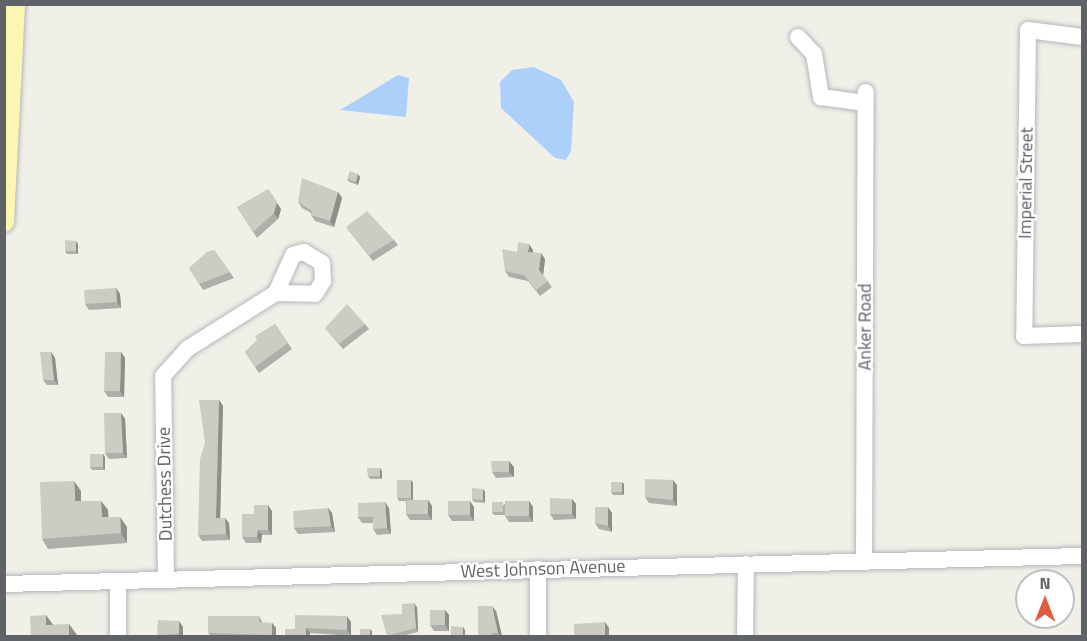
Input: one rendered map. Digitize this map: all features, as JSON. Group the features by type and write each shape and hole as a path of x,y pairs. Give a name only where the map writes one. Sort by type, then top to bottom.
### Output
{"main road":[{"path":"4,222 15,4"}],"street":[{"name":"Imperial Street","path":"1083,37 1028,30 1024,336 1083,334"},
{"name":"Anker Road","path":"798,37 814,54 821,97 866,97 864,562"},
{"name":"Dutchess Drive","path":"166,580 163,388 176,358 276,293"},
{"name":"West Johnson Avenue","path":"4,584 1083,556"},
{"path":"745,636 746,564"},
{"path":"537,636 538,569"},
{"path":"118,582 118,636"}],"water":[{"path":"534,67 561,80 574,102 571,151 566,160 555,158 501,108 500,82 512,70"},
{"path":"398,75 409,78 406,117 340,110"}],"building":[{"path":"350,171 358,174 356,182 347,179"},
{"path":"302,178 338,192 330,221 311,215 312,211 298,202"},
{"path":"268,189 277,203 274,213 253,232 237,207"},
{"path":"367,211 394,240 369,255 346,227"},
{"path":"65,240 76,241 76,251 65,251"},
{"path":"518,242 529,244 528,252 541,253 539,270 548,281 536,290 524,275 505,271 502,249 517,252"},
{"path":"214,250 230,272 199,284 189,268 207,252"},
{"path":"116,288 117,302 85,304 84,290"},
{"path":"347,304 365,324 339,344 325,328"},
{"path":"275,324 288,343 255,367 245,352 257,340 255,336"},
{"path":"40,352 51,352 54,380 43,380"},
{"path":"105,352 121,352 120,391 104,391"},
{"path":"199,400 219,400 216,518 225,518 226,534 198,535 200,459 205,443"},
{"path":"104,413 121,413 123,453 105,453"},
{"path":"90,454 103,454 103,467 90,467"},
{"path":"491,461 509,461 509,472 492,472"},
{"path":"367,468 380,468 380,476 368,476"},
{"path":"645,479 673,480 673,500 645,497"},
{"path":"397,480 411,480 411,498 397,498"},
{"path":"74,481 75,501 101,501 102,517 120,517 121,533 42,539 40,482"},
{"path":"611,482 622,482 622,492 611,492"},
{"path":"472,488 483,489 483,500 472,499"},
{"path":"550,498 572,499 572,514 550,514"},
{"path":"407,500 428,500 428,514 406,514"},
{"path":"448,501 470,501 470,515 448,515"},
{"path":"505,501 529,501 529,516 505,516"},
{"path":"385,502 387,528 373,529 373,517 358,517 358,503"},
{"path":"492,502 503,502 503,512 492,512"},
{"path":"254,505 268,505 268,530 258,530 257,537 242,537 242,514 254,514"},
{"path":"595,507 608,507 608,526 595,523"},
{"path":"328,508 331,526 294,528 293,511"},
{"path":"414,603 416,628 387,636 381,615 402,614 402,604"},
{"path":"478,606 492,606 498,633 492,633 491,636 478,636"},
{"path":"430,610 445,610 445,625 430,625"},
{"path":"46,615 46,625 69,624 69,636 31,636 30,616"},
{"path":"295,615 347,616 347,630 306,628 306,636 285,636 285,629 295,629"},
{"path":"208,616 259,616 259,622 272,623 272,635 208,633"},
{"path":"158,620 179,621 179,634 157,636"},
{"path":"605,622 605,636 574,636 574,624"},
{"path":"451,626 463,627 463,636 451,636"},
{"path":"360,629 370,629 370,636 360,636"}]}
